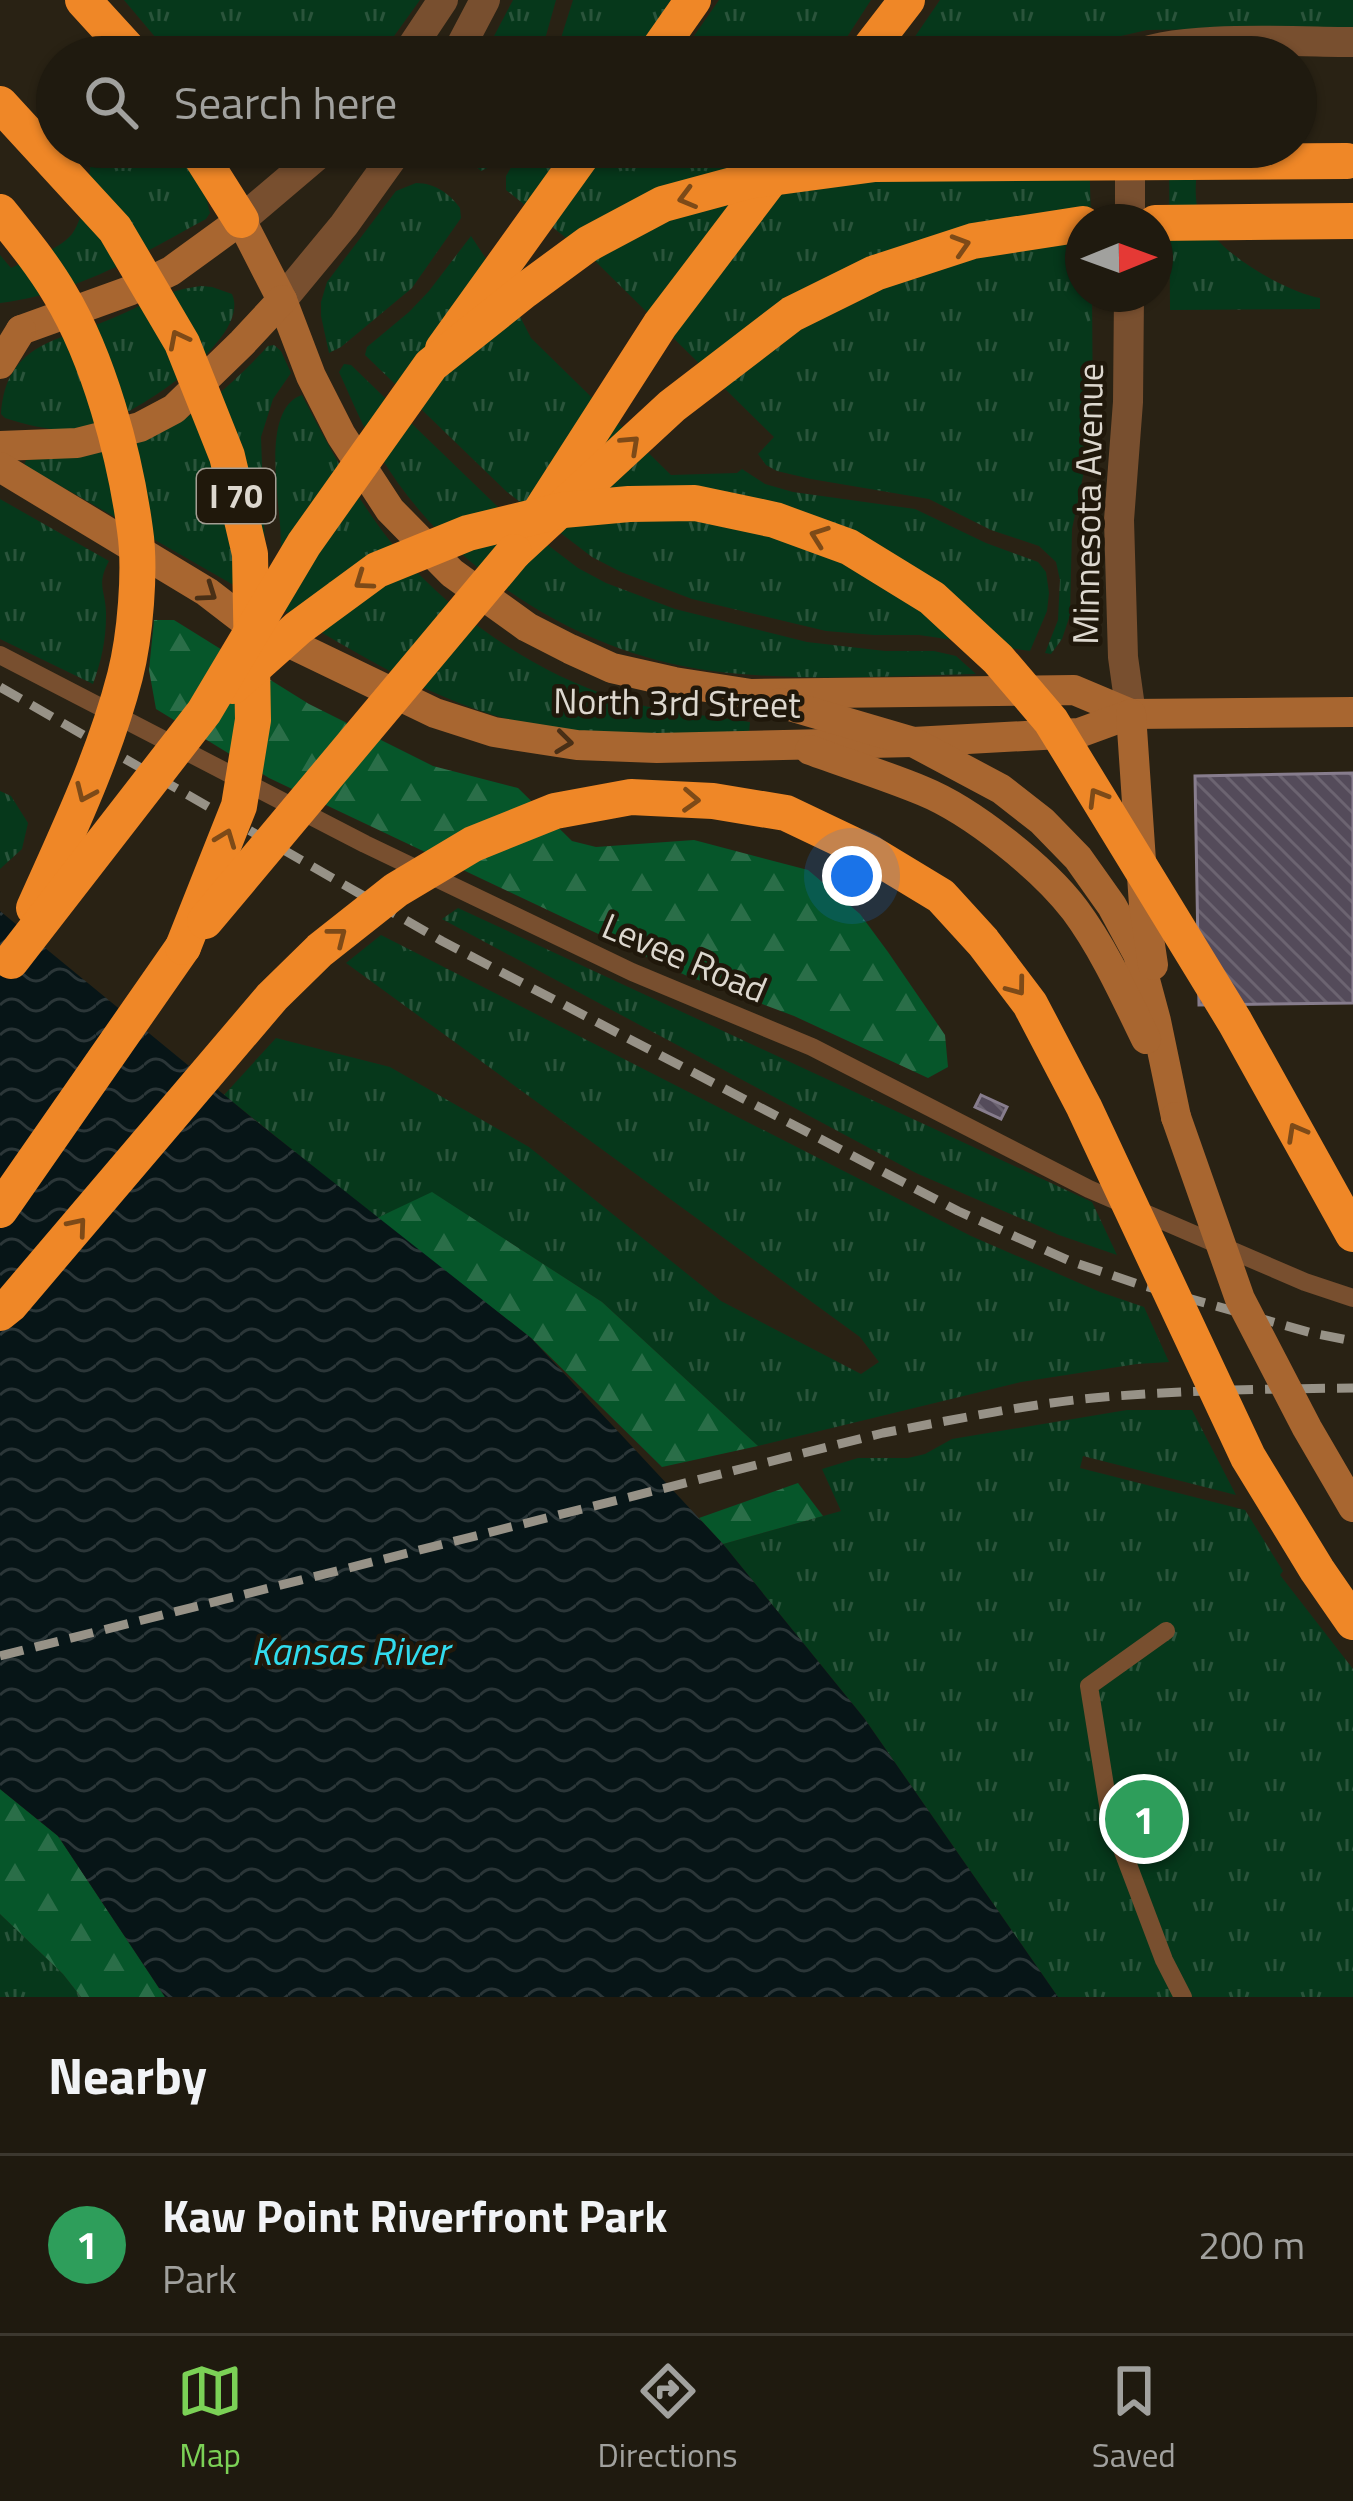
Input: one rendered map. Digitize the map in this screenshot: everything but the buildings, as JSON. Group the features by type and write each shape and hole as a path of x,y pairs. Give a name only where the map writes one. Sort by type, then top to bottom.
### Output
{"highway":[{"path":"83,0 116,36"},
{"path":"667,36 693,0"},
{"path":"879,36 907,0"},
{"name":"I 70","path":"0,104 36,143"},
{"path":"1317,160 1350,160"},
{"name":"I 70","path":"0,1210 183,947 238,806 253,720 250,554 227,456 182,344 115,230 58,168"},
{"path":"208,168 241,220"},
{"path":"5,968 204,712 304,544 573,168"},
{"path":"183,947 514,552 661,325 779,168"},
{"path":"431,365 589,244 663,204 748,181 845,168"},
{"path":"0,212 60,295 96,369 136,532 136,591 126,673 96,768 5,968"},
{"path":"1173,223 1348,221"},
{"path":"514,552 672,406 792,314 875,273 974,241 1065,227"},
{"path":"204,712 298,628 377,570 468,532 563,510 695,503 775,520 849,547 932,598 998,659 1051,721 1235,1022 1353,1234"},
{"path":"0,1313 272,997 320,950 396,890 473,844 555,811 631,797 713,801 787,813 871,853 941,896 1030,1004 1084,1107 1248,1457 1353,1622"}],"main road":[{"name":"North 3rd Street","path":"241,220 282,299 311,376 341,435 390,510 452,573 527,627 612,668 751,694 1074,690 1131,714"},
{"path":"0,364 10,328 129,291 171,271 241,220"},
{"path":"0,446 77,443 140,428 174,409 282,299"},
{"name":"North 3rd Street","path":"0,467 207,592 247,622 435,713 494,732 577,745 657,748 1078,733 1131,714 1353,712"},
{"path":"751,694 913,742 1000,789 1042,821 1128,905"},
{"path":"1131,714 1128,905 1176,1117"},
{"path":"794,744 927,792 982,825 1074,909 1150,1047 1240,1299 1353,1507"}],"street":[{"path":"419,36 443,0"},
{"path":"466,36 485,0"},
{"path":"1317,42 1353,42"},
{"path":"241,220 302,168"},
{"path":"282,299 385,168"},
{"path":"1130,168 1130,204"},
{"name":"Minnesota Avenue","path":"1129,312 1119,520 1123,657 1131,714"}],"lane":[{"name":"Levee Road","path":"0,656 365,844 632,972 812,1047 1089,1189 1353,1298"},
{"path":"1166,1631 1088,1686 1110,1816 1183,1997"}],"green space":[{"path":"124,0 420,0 394,36 154,36"},
{"path":"513,0 556,0 546,36 494,36"},
{"path":"573,0 671,0 647,36 562,36"},
{"path":"719,0 871,0 848,36 694,36"},
{"path":"940,0 1353,0 1353,34 1215,29 1147,30 1121,36 915,36"},
{"path":"89,168 188,168 210,213 107,271 55,291 0,303 0,255 11,268 60,245 77,227"},
{"path":"511,168 1090,168 1091,204 1065,204 1065,312 1092,312 1093,428 1072,529 1070,615 1051,654 1045,653 1058,620 1060,580 1056,562 1039,546 991,530 929,499 811,479 766,465 758,454 774,437 595,261 506,190"},
{"path":"1169,168 1197,168 1199,213 1218,241 1269,278 1320,298 1320,309 1173,310"},
{"path":"416,183 447,194 460,208 461,218 412,288 329,353 321,316 327,282 396,191"},
{"path":"471,236 531,338 671,475 742,469 765,484 793,492 915,509 1038,562 1046,572 1049,593 1047,611 1030,651 919,635 826,631 692,599 592,557 507,492 365,355 367,347 429,291"},
{"path":"201,286 232,294 233,313 206,355 157,394 89,428 46,428 1,414 13,371 39,347 166,294"},
{"path":"274,345 291,373 273,399 261,437 265,550 244,591 24,465 26,460 147,439 197,410"},
{"path":"344,364 351,365 498,507 578,568 606,583 675,609 807,642 956,656 976,674 811,677 712,671 662,662 566,625 480,569 408,496 363,424 339,372"},
{"path":"302,395 384,533 420,575 469,619 525,657 584,687 648,707 750,722 749,732 604,733 517,722 405,679 265,599 281,545 276,440 289,404"},
{"path":"0,499 109,561 102,583 105,634 93,684 0,639"},
{"path":"154,620 174,620 309,704 433,766 518,788 572,841 596,847 694,840 808,870 860,914 888,952 945,1035 948,1067 928,1078 794,1016 685,975 269,778 156,709 149,670"},
{"path":"0,791 11,796 28,823 22,849 0,869"},
{"path":"458,908 1092,1202 1117,1255 916,1173 442,919"},
{"path":"381,935 971,1236 1144,1307 1169,1362 1021,1382 758,1446 602,1302 433,1193 377,1218 224,1095 276,1038 390,1067 529,1147 721,1301 861,1374 879,1362 860,1337 346,963"},
{"path":"432,1192 602,1302 758,1446 662,1467 531,1338 377,1218"},
{"path":"1127,1410 1192,1410 1236,1495 1083,1456 1080,1468 1245,1510 1283,1571 1280,1575 1353,1669 1353,1997 1058,1997 864,1718 723,1544 841,1511 822,1469 858,1458 908,1458 952,1439"},
{"path":"798,1483 823,1516 723,1544 699,1518"},
{"path":"0,1789 58,1836 165,1997 81,1997 0,1914"},
{"path":"0,1914 63,1974 81,1997 0,1997"}],"water":[{"name":"Kansas River","path":"0,911 531,1338 723,1544 864,1718 1058,1997 165,1997 58,1836 0,1789"}],"railway":[{"path":"0,687 442,941 958,1211 1070,1261 1138,1284 1353,1341"},
{"path":"0,1656 883,1433 1093,1398 1353,1388"}],"place":[{"name":"Kaw Point Riverfront Park","path":"1144,1819"}]}
